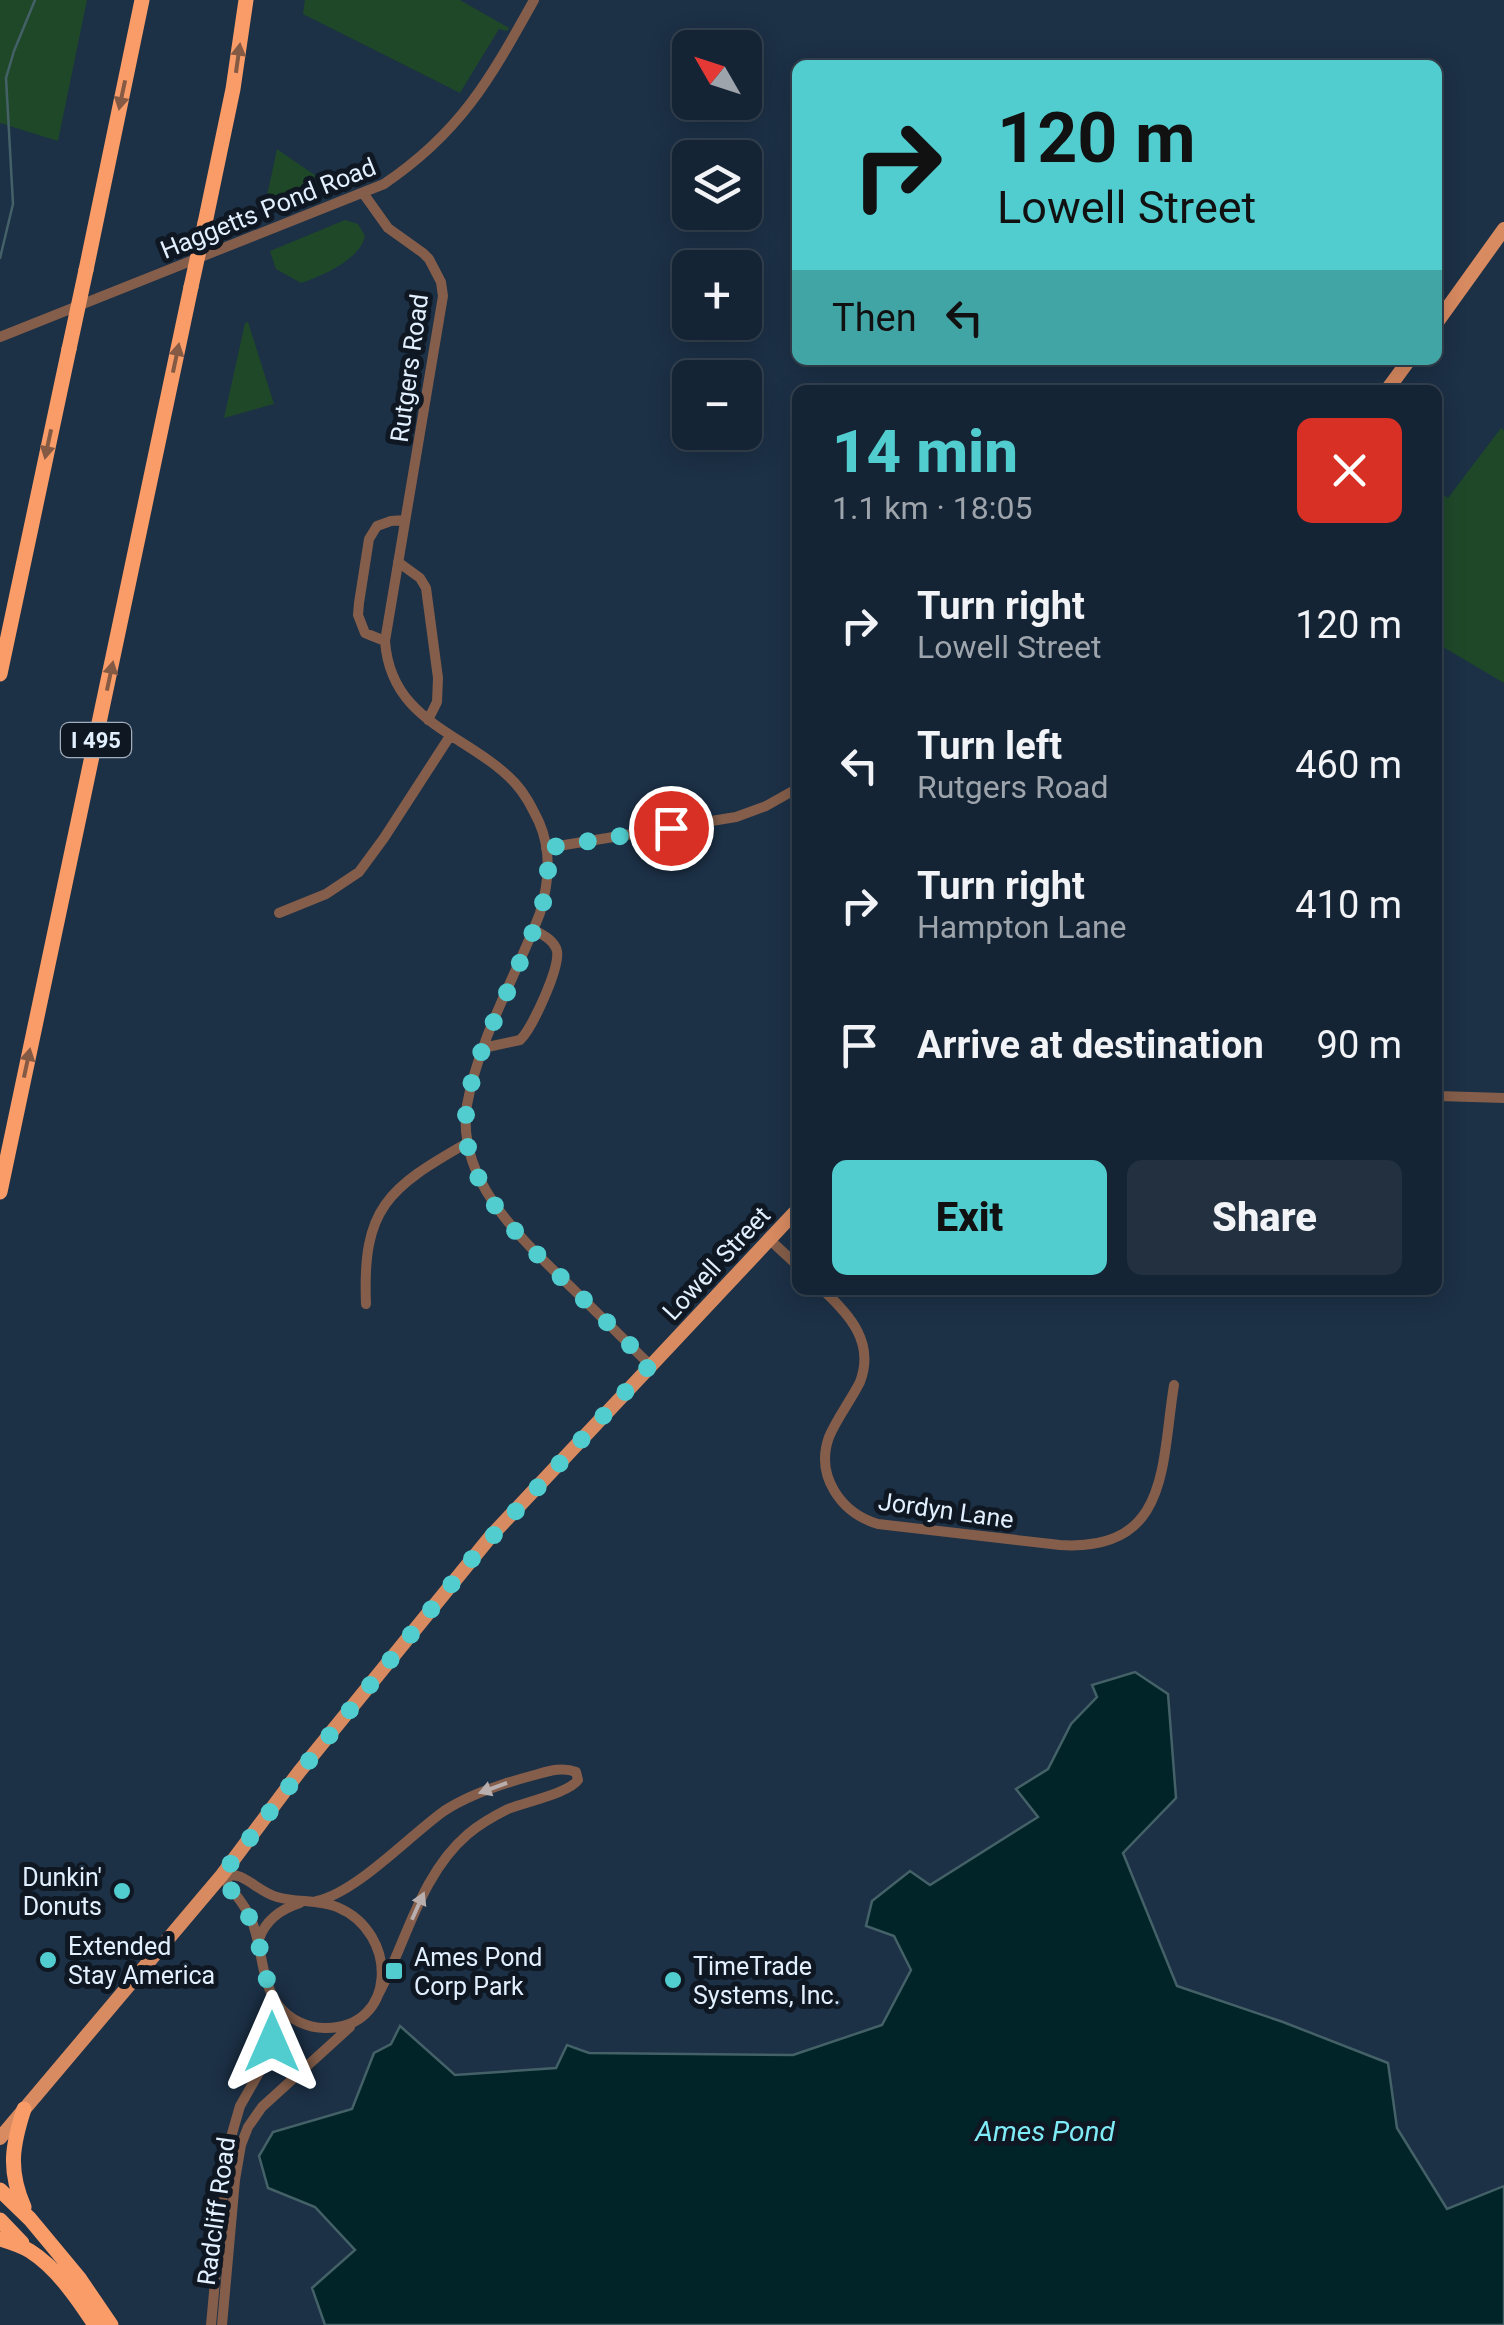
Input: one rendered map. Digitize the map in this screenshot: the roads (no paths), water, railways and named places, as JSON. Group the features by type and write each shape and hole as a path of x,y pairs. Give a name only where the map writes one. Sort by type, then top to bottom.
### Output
{"highway":[{"path":"0,674 142,0"},
{"name":"I 495","path":"0,1192 206,222 246,0"},
{"path":"24,2109 13,2168 15,2184 30,2220"},
{"path":"0,2190 95,2298 111,2325"},
{"path":"0,2220 73,2293 95,2325"},
{"path":"0,2239 30,2251"}],"main road":[{"path":"1442,315 1504,229"},
{"name":"Lowell Street","path":"0,2138 241,1852 300,1772 471,1560 792,1216"}],"street":[{"name":"Haggetts Pond Road","path":"0,336 384,184 454,126 482,90 534,0"},
{"name":"Rutgers Road","path":"363,193 388,228 429,259 442,282 444,296 385,641 388,663 408,702 518,786 536,817 546,848 548,886 534,930 484,1048 467,1108 467,1142 484,1186 500,1212 650,1365"},
{"name":"Rutgers Road","path":"385,641 365,632 358,615 369,538 376,526 405,520"},
{"path":"398,562 420,578 426,588 438,678 437,702 428,720"},
{"path":"280,913 326,894 359,872 450,736"},
{"path":"546,848 736,818 792,791"},
{"path":"484,1048 520,1040 530,1027 557,957 552,942 534,930"},
{"path":"1442,1096 1504,1098"},
{"path":"366,1304 368,1252 384,1204 404,1182 467,1142"},
{"path":"770,1240 792,1260"},
{"name":"Jordyn Lane","path":"828,1295 858,1330 865,1363 856,1391 828,1439 828,1476 846,1506 878,1524 1060,1546 1108,1542 1139,1521 1157,1494 1174,1385"},
{"path":"222,1875 244,1904 276,2003 307,2026 350,2026 378,1995 428,1883 454,1847 507,1810 570,1788 578,1780 576,1772 545,1772 463,1800 330,1898 289,1907 267,1921 258,1940"},
{"path":"222,1875 240,1876 279,1898 338,1907 350,1914 377,1944 383,1971 378,1995"},
{"name":"Radcliff Road","path":"211,2325 227,2151 240,2106 268,2057 276,2003"},
{"name":"Radcliff Road","path":"222,2325 236,2180 248,2127 262,2107 350,2026"}],"water":[{"name":"Ames Pond","path":"1135,1672 1168,1694 1176,1798 1123,1853 1177,1986 1388,2063 1397,2128 1447,2209 1504,2186 1504,2325 325,2325 312,2288 355,2250 315,2207 268,2188 259,2156 273,2132 352,2109 374,2053 391,2044 400,2026 455,2075 556,2068 567,2045 589,2053 793,2055 882,2025 911,1970 894,1936 866,1926 872,1901 910,1871 930,1885 1038,1817 1016,1789 1048,1769 1071,1724 1097,1697 1092,1685"}],"waterway":[{"path":"0,258 13,204 6,78 35,0"}],"place":[{"name":"Dunkin' Donuts","path":"122,1891"},
{"name":"Extended Stay America","path":"48,1960"},
{"name":"Ames Pond Corp Park","path":"394,1971"},
{"name":"TimeTrade Systems, Inc.","path":"673,1980"}]}
